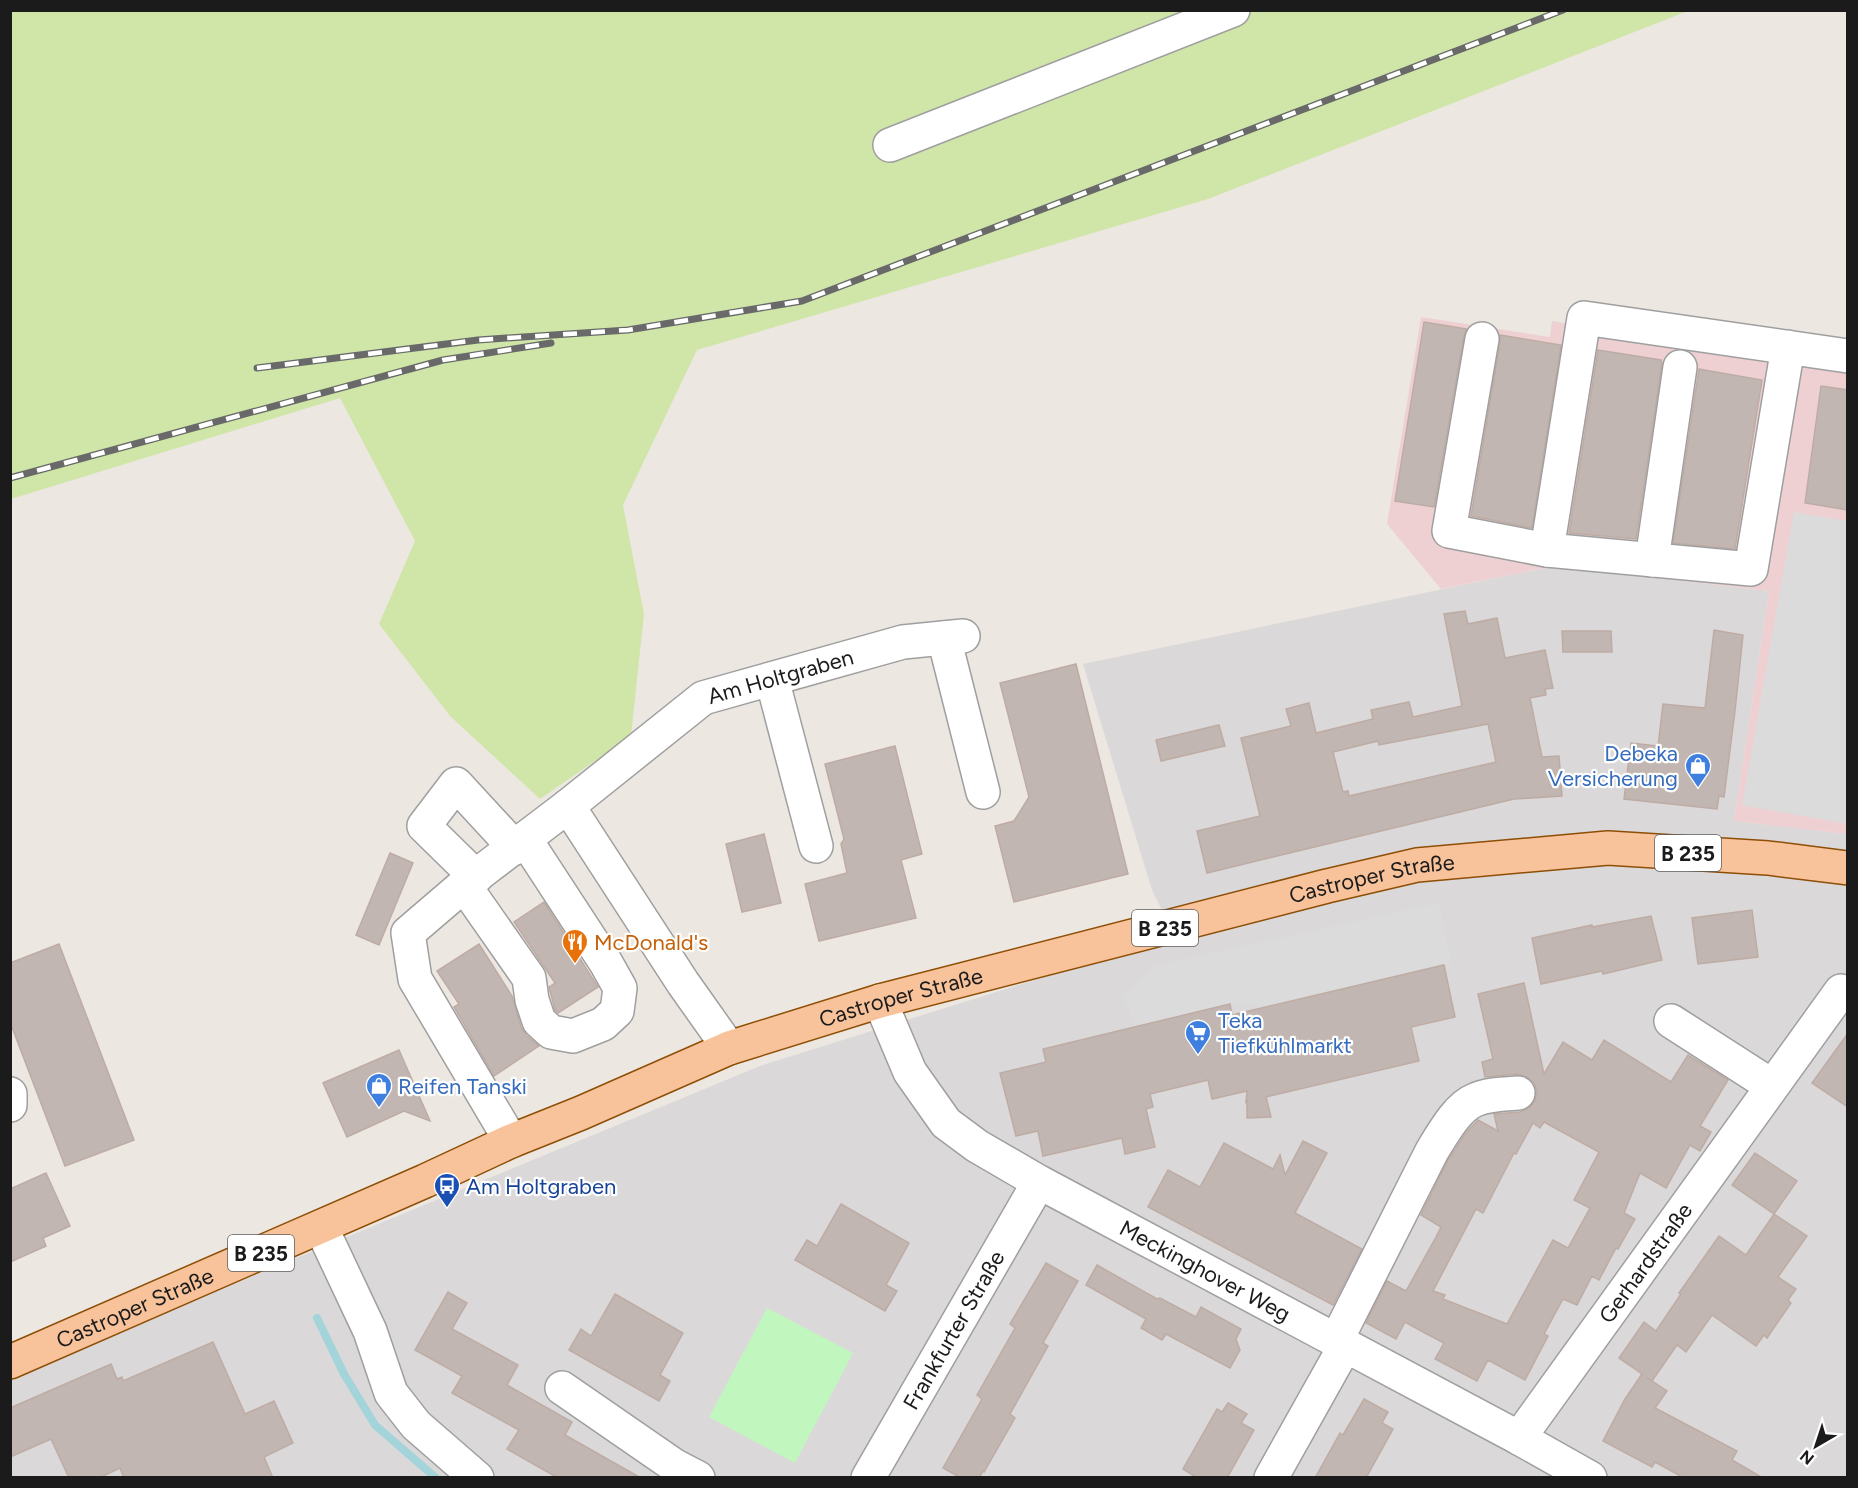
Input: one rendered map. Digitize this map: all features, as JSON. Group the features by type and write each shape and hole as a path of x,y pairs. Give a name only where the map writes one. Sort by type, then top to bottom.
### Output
{"main road":[{"name":"Castroper Straße","path":"10,1362 426,1181 511,1141 729,1048 880,1001 1417,865 1608,848 1768,858 1848,868"}],"street":[{"path":"890,145 1233,10"},
{"path":"1547,550 1584,318 1848,356"},
{"path":"1482,339 1449,531 1547,550 1751,569 1788,347"},
{"path":"1653,560 1680,367"},
{"name":"Am Holtgraben","path":"511,1141 415,979 408,933 470,881 703,698 903,642 953,637 983,792"},
{"path":"772,679 816,846"},
{"path":"456,784 520,843 606,963 620,988 617,1011 603,1024 573,1036 551,1032 539,1021 532,1000 529,978 470,881 424,826 456,784"},
{"path":"568,806 683,983 729,1048"},
{"name":"Gerhardstraße","path":"1519,1438 1841,991"},
{"name":"Meckinghover Weg","path":"880,1001 910,1072 946,1123 977,1146 1039,1182 1590,1478"},
{"path":"1671,1021 1772,1086"},
{"path":"1271,1478 1340,1343 1432,1151 1446,1127 1473,1100 1518,1093"},
{"path":"10,1094 10,1105"},
{"name":"Frankfurter Straße","path":"868,1478 1039,1182"},
{"path":"321,1227 370,1331 391,1393 416,1425 477,1478"},
{"path":"562,1388 675,1466 698,1478"}],"shaded area":[{"path":"1421,317 1550,337 1552,321 1847,370 1847,834 1734,821 1769,591 1554,566 1441,589 1387,524"},
{"path":"1794,512 1847,521 1847,824 1742,805"},
{"path":"1554,566 1769,591 1734,821 1847,834 1847,1477 11,1478 11,1376 760,1066 1175,936 1152,890 1083,664"},
{"path":"1439,903 1452,963 1266,1007 1230,1004 1135,1028 1124,996 1156,965"}],"green space":[{"path":"11,11 1688,11 1208,199 697,350 623,505 644,614 631,736 540,799 450,716 379,624 415,541 340,398 11,499"},
{"path":"767,1308 853,1353 795,1463 709,1417"}],"building":[{"path":"1424,322 1467,329 1434,507 1395,501"},
{"path":"1500,335 1561,345 1532,528 1471,516"},
{"path":"1598,350 1661,360 1662,363 1636,539 1569,533"},
{"path":"1699,369 1762,380 1735,549 1673,543"},
{"path":"1821,386 1848,390 1848,510 1805,503"},
{"path":"1465,611 1468,624 1497,618 1505,658 1545,650 1553,688 1545,689 1546,695 1530,698 1542,757 1559,756 1562,796 1514,799 1207,873 1197,831 1260,816 1241,738 1291,726 1286,709 1309,703 1316,733 1373,719 1371,710 1409,702 1413,717 1462,706 1444,614","holes":["1488,724 1496,762 1349,796 1348,791 1343,792 1333,752 1378,741 1379,745"]},
{"path":"1714,630 1743,635 1724,797 1719,796 1717,809 1624,799 1631,743 1658,746 1663,704 1705,708"},
{"path":"1562,631 1611,631 1612,652 1563,652"},
{"path":"1076,664 1128,874 1014,902 995,826 1014,821 1029,797 1000,683"},
{"path":"1219,725 1225,746 1161,761 1156,740"},
{"path":"895,746 922,854 901,860 916,918 819,941 805,884 847,873 841,844 844,839 825,764"},
{"path":"764,834 781,903 742,912 726,844"},
{"path":"390,853 413,863 379,945 356,935"},
{"path":"544,902 598,987 558,1013 555,1010 549,987 555,983 514,922"},
{"path":"1752,910 1758,957 1698,964 1692,918"},
{"path":"1651,916 1662,960 1603,974 1602,971 1541,984 1532,938 1592,925 1592,927"},
{"path":"59,944 134,1140 65,1166 10,1022 10,963"},
{"path":"479,944 512,996 521,1027 526,1035 539,1046 494,1076 454,1007 459,1004 437,971"},
{"path":"1444,965 1455,1017 1411,1027 1419,1061 1266,1097 1271,1117 1247,1118 1247,1091 1212,1099 1208,1080 1150,1094 1153,1107 1146,1109 1155,1147 1125,1154 1122,1138 1043,1156 1038,1131 1016,1136 1000,1073 1046,1062 1043,1049 1230,1004 1232,1015"},
{"path":"1524,983 1544,1074 1563,1042 1592,1060 1604,1040 1671,1082 1688,1055 1728,1080 1700,1126 1711,1132 1700,1151 1690,1145 1666,1188 1640,1173 1624,1213 1635,1219 1599,1280 1592,1276 1577,1305 1563,1299 1544,1334 1548,1336 1525,1380 1488,1360 1477,1381 1435,1359 1444,1343 1405,1322 1396,1339 1366,1323 1387,1281 1406,1291 1436,1237 1441,1227 1421,1215 1448,1160 1466,1133 1478,1120 1498,1131 1494,1114 1520,1112 1529,1108 1535,1101 1537,1092 1534,1083 1527,1077 1517,1074 1485,1077 1482,1062 1493,1059 1478,994","holes":["1544,1122 1599,1152 1574,1200 1590,1208 1568,1248 1553,1240 1507,1324 1443,1299 1445,1295 1433,1291 1476,1209 1483,1213 1514,1153 1516,1154 1533,1123 1540,1128"]},
{"path":"1848,1033 1848,1107 1812,1083"},
{"path":"399,1050 430,1121 404,1111 347,1137 323,1083"},
{"path":"1303,1141 1327,1153 1295,1213 1362,1249 1333,1305 1148,1207 1168,1170 1200,1187 1224,1143 1273,1169 1280,1155 1285,1175"},
{"path":"1755,1153 1797,1181 1774,1214 1732,1185"},
{"path":"46,1173 70,1226 43,1238 46,1246 10,1262 10,1189"},
{"path":"841,1204 909,1243 886,1285 897,1291 885,1311 795,1260 807,1240 817,1246"},
{"path":"1774,1214 1807,1236 1778,1277 1796,1289 1788,1300 1791,1303 1767,1338 1764,1335 1756,1346 1712,1315 1686,1352 1677,1345 1652,1381 1667,1391 1655,1408 1737,1451 1732,1460 1763,1478 1684,1478 1655,1462 1652,1467 1603,1441 1625,1399 1642,1374 1619,1358 1644,1322 1656,1331 1681,1294 1679,1293 1719,1236 1746,1255"},
{"path":"1046,1263 1078,1281 1043,1343 1048,1346 1010,1414 1015,1418 984,1472 979,1478 961,1478 943,1468 982,1399 977,1395 1015,1328 1010,1324"},
{"path":"1097,1265 1157,1299 1160,1298 1196,1317 1201,1307 1241,1329 1236,1339 1240,1350 1230,1368 1166,1334 1162,1340 1141,1328 1146,1319 1086,1285"},
{"path":"448,1292 467,1303 452,1329 518,1365 507,1385 572,1422 565,1435 641,1478 558,1478 507,1449 519,1430 452,1393 462,1376 415,1350"},
{"path":"615,1294 683,1333 660,1375 670,1381 659,1401 569,1350 581,1329 591,1336"},
{"path":"213,1342 245,1414 274,1401 293,1443 264,1457 273,1478 124,1478 120,1468 99,1478 69,1478 51,1439 10,1457 10,1408 111,1364 117,1379 122,1377 123,1381"},
{"path":"1364,1399 1388,1412 1382,1423 1393,1429 1366,1478 1315,1478 1340,1433 1343,1435"},
{"path":"1228,1403 1247,1414 1241,1423 1254,1430 1227,1478 1197,1478 1183,1469 1217,1409 1222,1412"}],"waterway":[{"path":"317,1318 344,1374 375,1425 436,1478"}],"railway":[{"path":"257,368 478,340 628,330 802,301 1563,10"},
{"path":"10,478 443,360 551,343"}],"place":[{"name":"Debeka Versicherung","path":"1698,789"},
{"name":"McDonald's","path":"575,965"},
{"name":"Teka Tiefkühlmarkt","path":"1198,1056"},
{"name":"Reifen Tanski","path":"379,1109"},
{"name":"Am Holtgraben","path":"447,1209"}]}
